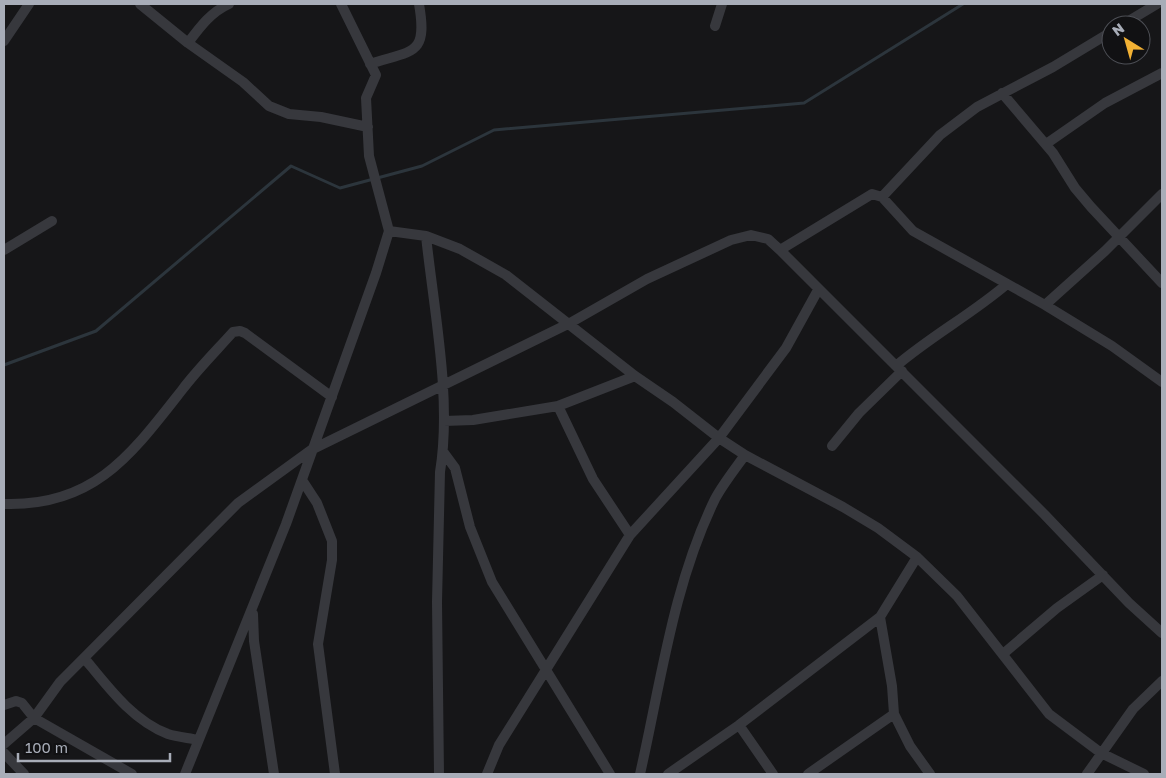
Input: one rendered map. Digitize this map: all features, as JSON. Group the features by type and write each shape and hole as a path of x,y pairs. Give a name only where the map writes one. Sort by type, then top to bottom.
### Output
{"street":[{"path":"140,4 188,43 242,82 269,106 289,114 322,117 368,127"},
{"path":"188,43 205,21 220,8 229,4"},
{"path":"185,774 253,609 302,480 389,231 378,196 369,156 366,98 376,74 341,4"},
{"path":"370,64 413,50 421,42 424,29 419,4"},
{"path":"715,26 722,4"},
{"path":"1139,15 1157,4"},
{"path":"4,41 22,6"},
{"path":"882,197 940,134 978,107 1053,67 1101,38"},
{"path":"1046,144 1105,103 1162,73"},
{"path":"1002,93 1046,144 1074,188 1118,238 1162,283"},
{"path":"780,250 872,194 882,197 912,232 1045,305 1112,346 1162,382"},
{"path":"1045,305 1118,238 1162,194"},
{"path":"4,250 52,221"},
{"path":"389,231 426,236 460,249 506,275 570,323 635,376 673,402 719,438 745,455 843,507 878,528 917,557 957,596 1049,714 1101,753 1144,774"},
{"path":"4,744 34,718 54,689 238,503 311,450 442,384 570,323 647,279 731,240 752,235 768,239 780,250 1162,633"},
{"path":"426,236 442,384 444,421 444,453 440,472 438,573 439,774"},
{"path":"832,446 919,346 984,304 1007,284"},
{"path":"486,774 499,745 630,535 719,438 786,348 818,290"},
{"path":"4,504 29,504 59,499 104,477 152,429 183,388 233,332 240,331 245,333 332,397"},
{"path":"444,421 473,420 558,406 635,376"},
{"path":"558,406 584,463 630,535"},
{"path":"444,453 455,468 470,527 492,582 610,774"},
{"path":"640,774 665,657 686,575 716,497 745,455"},
{"path":"302,480 317,503 330,532 333,550 318,644 335,774"},
{"path":"668,774 739,725 880,616 917,557"},
{"path":"1003,654 1057,608 1103,575"},
{"path":"253,609 254,641 274,774"},
{"path":"880,616 892,686 894,714 910,746 930,774"},
{"path":"85,659 112,693 141,718 168,734 198,740"},
{"path":"1087,774 1133,709 1162,681"},
{"path":"4,705 16,701 22,703 34,718 132,774"},
{"path":"808,774 894,714"},
{"path":"739,725 773,774"},
{"path":"4,753 24,774"}],"waterway":[{"path":"4,365 96,331 291,166 340,188 422,166 494,130 804,103 963,4"}]}
